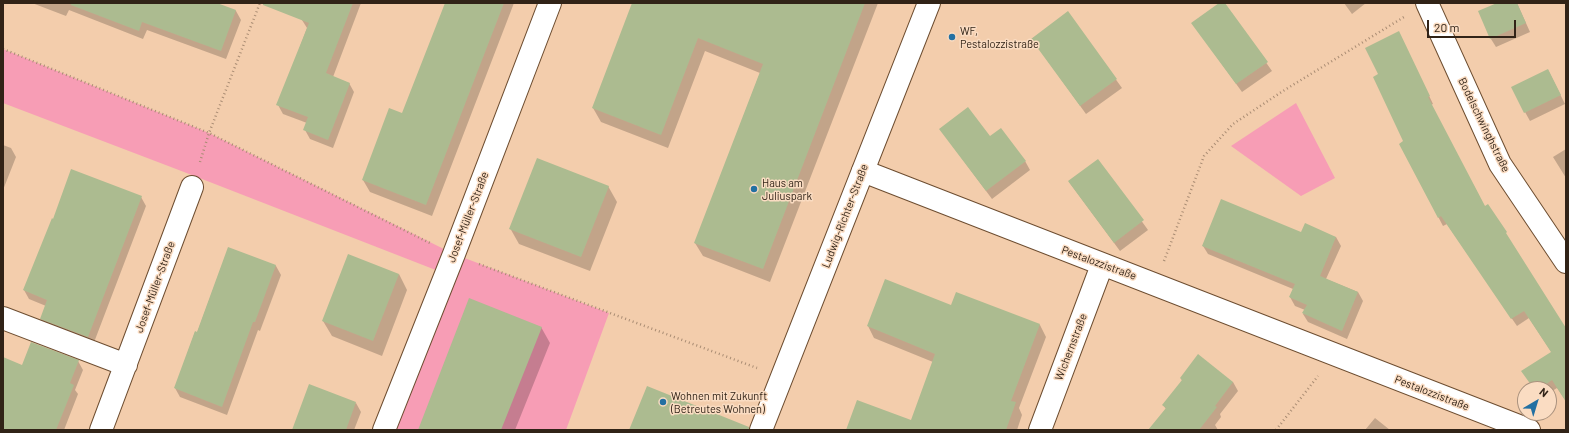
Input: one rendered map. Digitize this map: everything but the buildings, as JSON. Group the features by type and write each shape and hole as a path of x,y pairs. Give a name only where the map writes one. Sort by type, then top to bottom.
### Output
{"street":[{"name":"Josef-Müller-Straße","path":"384,430 454,254 550,3"},
{"name":"Ludwig-Richter-Straße","path":"761,430 929,3"},
{"name":"Bodelschwinghstraße","path":"1427,3 1500,164 1566,262"},
{"name":"Pestalozzistraße","path":"863,171 1529,430"},
{"name":"Josef-Müller-Straße","path":"101,430 192,187"},
{"name":"Wichernstraße","path":"1040,430 1102,265"},
{"path":"3,318 126,365"}],"path":[{"path":"192,187 209,133 260,3"},
{"path":"1155,284 1204,156 1233,124 1283,91 1427,3"},
{"path":"3,49 209,133 454,254 782,377"},
{"path":"1276,430 1334,355"}],"shaded area":[{"path":"3,49 209,133 454,254 609,313 566,430 384,430 446,274 3,103"},
{"path":"1296,103 1335,178 1301,196 1231,146"}],"place":[{"name":"WF, Pestalozzistraße","path":"952,37"},
{"name":"Haus am Juliuspark","path":"754,189"},
{"name":"Wohnen mit Zukunft (Betreutes Wohnen)","path":"663,402"}]}
